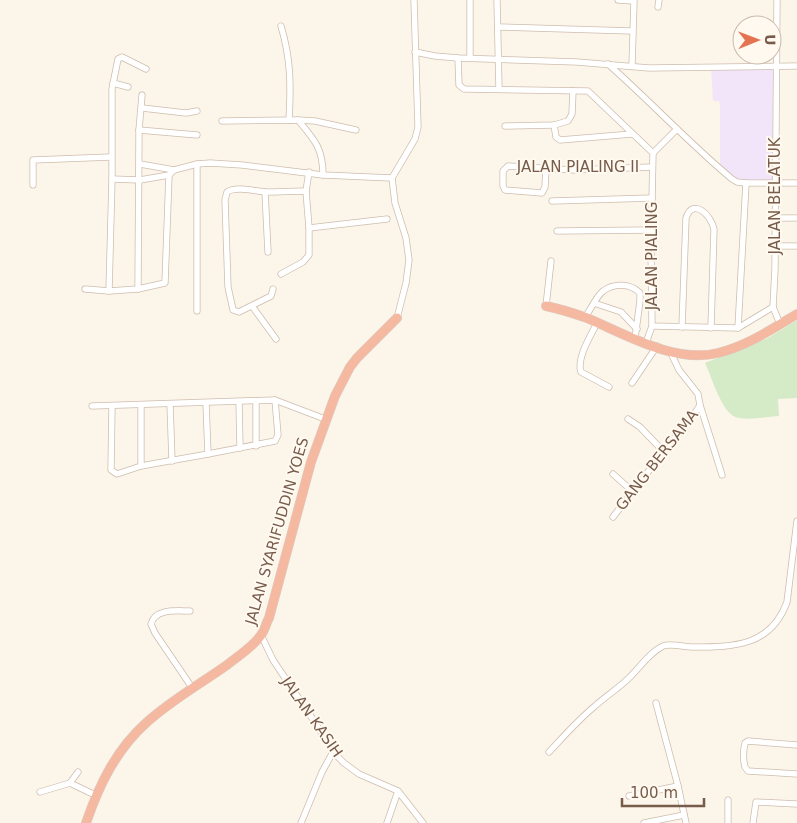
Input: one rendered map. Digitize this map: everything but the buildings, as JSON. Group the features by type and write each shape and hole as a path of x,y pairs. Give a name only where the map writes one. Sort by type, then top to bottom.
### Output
{"highway":[{"path":"546,306 585,318 646,343 670,351 691,355 718,354 749,342 797,314"},
{"name":"JALAN SYARIFUDDIN YOES","path":"86,823 104,778 118,755 136,733 147,722 242,654 261,635 269,618 311,462 334,396 350,367 373,340 397,318"}],"street":[{"path":"397,318 406,283 409,260 406,238 394,198 392,178 417,133 414,0"},
{"path":"470,0 470,58"},
{"path":"497,0 500,59 499,89"},
{"path":"618,0 634,0 632,66"},
{"path":"658,7 659,0"},
{"name":"JALAN BELATUK","path":"777,0 773,307 780,324"},
{"path":"282,26 286,41 291,86 289,120"},
{"path":"498,27 632,32"},
{"path":"415,52 458,58 665,68 797,66"},
{"path":"109,291 113,83 120,58 146,69"},
{"path":"458,58 459,85 464,89 588,91 654,153 677,129"},
{"path":"608,64 648,99 677,129 732,179 737,182 746,183 797,183"},
{"path":"113,83 128,87"},
{"path":"506,126 554,125 568,121 570,119 573,91"},
{"path":"138,289 142,95"},
{"path":"142,108 186,113 197,111"},
{"path":"298,120 319,148 323,160 324,175"},
{"path":"222,121 315,121 356,130"},
{"path":"554,125 556,137 560,140 632,134"},
{"path":"140,130 197,135"},
{"name":"JALAN PIALING","path":"654,153 651,230 652,326 738,328"},
{"path":"33,185 33,160 111,157"},
{"path":"112,179 140,180 197,164 210,163 324,175 392,178"},
{"path":"140,164 172,172"},
{"path":"197,164 197,311"},
{"name":"JALAN PIALING II","path":"546,169 542,193 505,190 503,186 505,168 508,166 573,170 652,167"},
{"path":"85,289 109,291 138,289 163,285 166,282 172,172"},
{"path":"281,274 303,262 309,255 306,191 309,172"},
{"path":"738,328 746,183"},
{"path":"273,289 271,296 252,306 234,310 230,297 227,192 231,190 265,192 306,191"},
{"path":"265,192 268,252"},
{"path":"552,202 652,198"},
{"path":"682,327 686,218 690,211 696,209 703,210 708,214 714,229 711,328"},
{"path":"775,218 797,218"},
{"path":"309,228 387,219"},
{"path":"557,231 651,230"},
{"path":"775,246 797,246"},
{"path":"546,306 551,261"},
{"path":"585,318 601,292 619,285 635,288 640,292 635,338"},
{"path":"594,303 621,312 637,328"},
{"path":"252,306 276,339"},
{"path":"738,328 773,307"},
{"path":"597,323 582,356 580,369 581,372 609,387"},
{"path":"646,343 652,326"},
{"path":"632,384 657,346"},
{"name":"GANG BERSAMA","path":"613,518 700,405 698,394 679,370 670,351"},
{"path":"92,406 275,400 325,419"},
{"path":"112,406 109,467 117,474 141,466 256,446 277,439 275,400"},
{"path":"238,402 240,448"},
{"path":"256,402 256,446"},
{"path":"206,403 208,454"},
{"path":"170,404 172,461"},
{"path":"141,405 141,466"},
{"path":"700,405 722,475"},
{"path":"628,419 640,427 664,452"},
{"path":"614,474 632,491"},
{"path":"549,752 574,725 630,678 653,653 666,645 693,648 744,643 757,640 768,632 783,613 787,602 797,521"},
{"path":"190,611 158,614 153,617 151,624 155,633 193,689"},
{"name":"JALAN KASIH","path":"261,635 273,660 333,752 359,774 398,791 422,823"},
{"path":"656,703 686,823"},
{"path":"797,745 748,741 745,743 744,748 745,767 748,771 797,774"},
{"path":"301,823 322,772 333,752"},
{"path":"40,792 70,783 78,772"},
{"path":"70,783 96,795"},
{"path":"629,796 678,786"},
{"path":"388,823 398,791"},
{"path":"728,800 728,823"},
{"path":"753,823 756,802 797,804"},
{"path":"644,823 684,815"}],"shaded area":[{"path":"711,68 774,68 772,181 738,180 720,168 720,104 719,101 713,101"}],"green space":[{"path":"797,320 797,398 778,399 779,416 748,419 733,416 718,395 705,363 768,338"}]}
